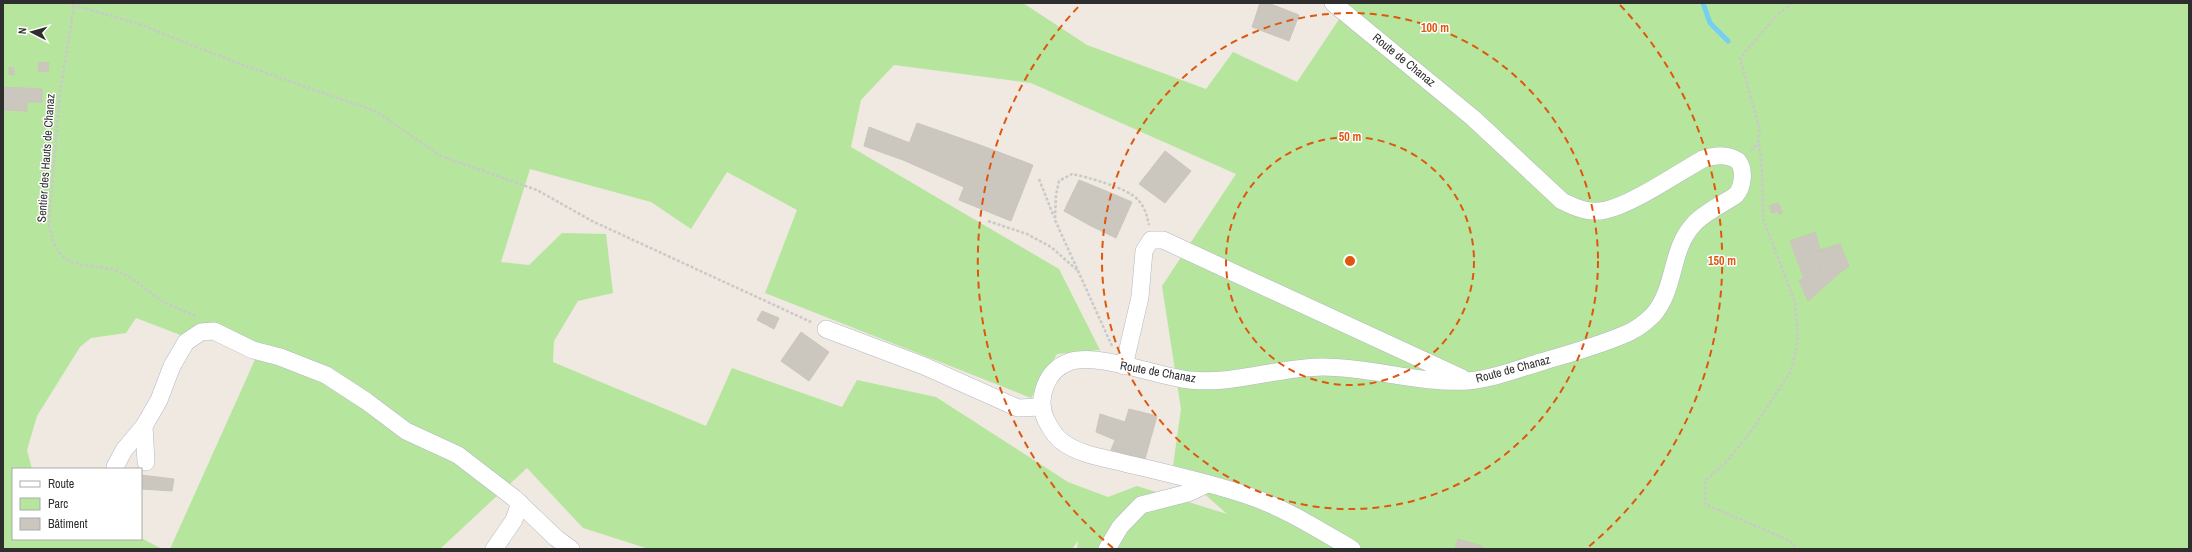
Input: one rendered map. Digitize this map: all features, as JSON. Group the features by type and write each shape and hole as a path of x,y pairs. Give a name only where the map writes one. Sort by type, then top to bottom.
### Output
{"street":[{"name":"Route de Chanaz","path":"1041,407 1042,394 1046,383 1060,367 1082,359 1191,380 1251,376 1292,368 1325,367 1439,380 1468,381 1490,377 1595,345 1631,331 1654,314 1666,293 1674,263 1684,236 1694,222 1740,191 1742,179 1740,163 1736,159 1727,157 1710,157 1703,158 1626,202 1606,210 1586,210 1571,206 1562,201 1473,118 1333,3"},
{"path":"1122,366 1140,297 1144,251 1151,240 1163,240 1468,381"},
{"path":"115,467 124,450 144,426 159,400 172,366 186,342 199,324 254,350 280,357 326,375 366,401 406,431 458,456 520,503 556,538 571,549"},
{"path":"826,329 924,366 1018,408 1041,407 1045,419 1054,433 1064,443 1077,449 1100,457 1250,496 1352,549"},
{"path":"144,426 146,462"},
{"path":"1107,549 1120,527 1141,505 1188,493 1207,484"},
{"path":"494,549 514,520 520,503"}],"path":[{"path":"67,3 139,24 240,64 375,112 441,156 537,190 592,221 826,329"},
{"path":"1792,3 1777,15 1740,58 1760,131 1758,139 1762,167 1763,219 1794,302 1798,341 1796,355 1791,371 1750,433 1727,461 1705,481 1705,504 1790,541 1797,549"},
{"name":"Sentier des Hauts de Chanaz","path":"74,6 59,100 49,225 53,245 65,258 75,264 91,264 116,270 136,280 162,301 199,324"},
{"path":"1055,220 1055,201 1060,181 1072,174 1086,176 1104,181 1138,198 1147,213 1151,240"},
{"path":"1039,178 1055,220 1122,366"},
{"path":"988,221 1027,234 1051,247 1078,270"}],"green space":[{"path":"3,3 1023,3 1087,45 1206,89 1233,52 1297,82 1350,3 2189,3 2189,549 1077,549 1078,541 1072,549 649,549 583,528 527,468 440,549 170,549 257,355 198,328 183,336 136,318 126,333 91,338 80,347 37,416 27,450 32,468 12,468 12,540 142,540 142,539 162,549 3,549","holes":["894,65 1031,83 1236,174 1162,286 1181,409 1173,466 1227,514 1137,486 1108,497 1068,482 936,397 857,380 842,407 732,368 706,426 553,362 554,341 578,301 613,293 606,234 562,233 529,265 501,262 530,169 651,202 691,229 727,172 797,210 765,293 1031,398 1057,354 1100,350 1059,269 851,147 861,100"]}],"building":[{"path":"1260,3 1268,3 1299,15 1289,41 1252,27"},
{"path":"39,62 49,63 48,72 38,71"},
{"path":"9,67 14,68 14,75 9,74"},
{"path":"3,87 42,89 42,102 27,102 27,111 3,110"},
{"path":"917,123 980,145 964,187 903,160"},
{"path":"869,127 910,143 903,160 864,146"},
{"path":"980,145 1033,165 1011,221 959,200"},
{"path":"1165,151 1191,171 1165,203 1139,184"},
{"path":"1079,180 1106,191 1091,226 1064,211"},
{"path":"1106,191 1132,202 1116,238 1091,226"},
{"path":"1778,203 1783,213 1779,214 1777,211 1772,213 1769,206"},
{"path":"1815,232 1820,250 1840,244 1849,266 1837,275 1829,261 1820,265 1822,271 1804,278 1790,241"},
{"path":"1829,261 1837,275 1825,286 1821,280 1804,292 1799,280 1822,271 1820,265"},
{"path":"1821,280 1825,286 1808,301 1804,292"},
{"path":"762,311 779,318 774,329 757,320"},
{"path":"801,332 829,352 809,381 781,361"},
{"path":"1129,409 1157,416 1145,459 1111,450 1115,440 1096,432 1100,414 1125,422"},
{"path":"142,475 174,479 172,491 142,489"},
{"path":"1458,539 1482,546 1481,549 1455,549"}],"waterway":[{"path":"1703,3 1710,23 1728,41"}]}
